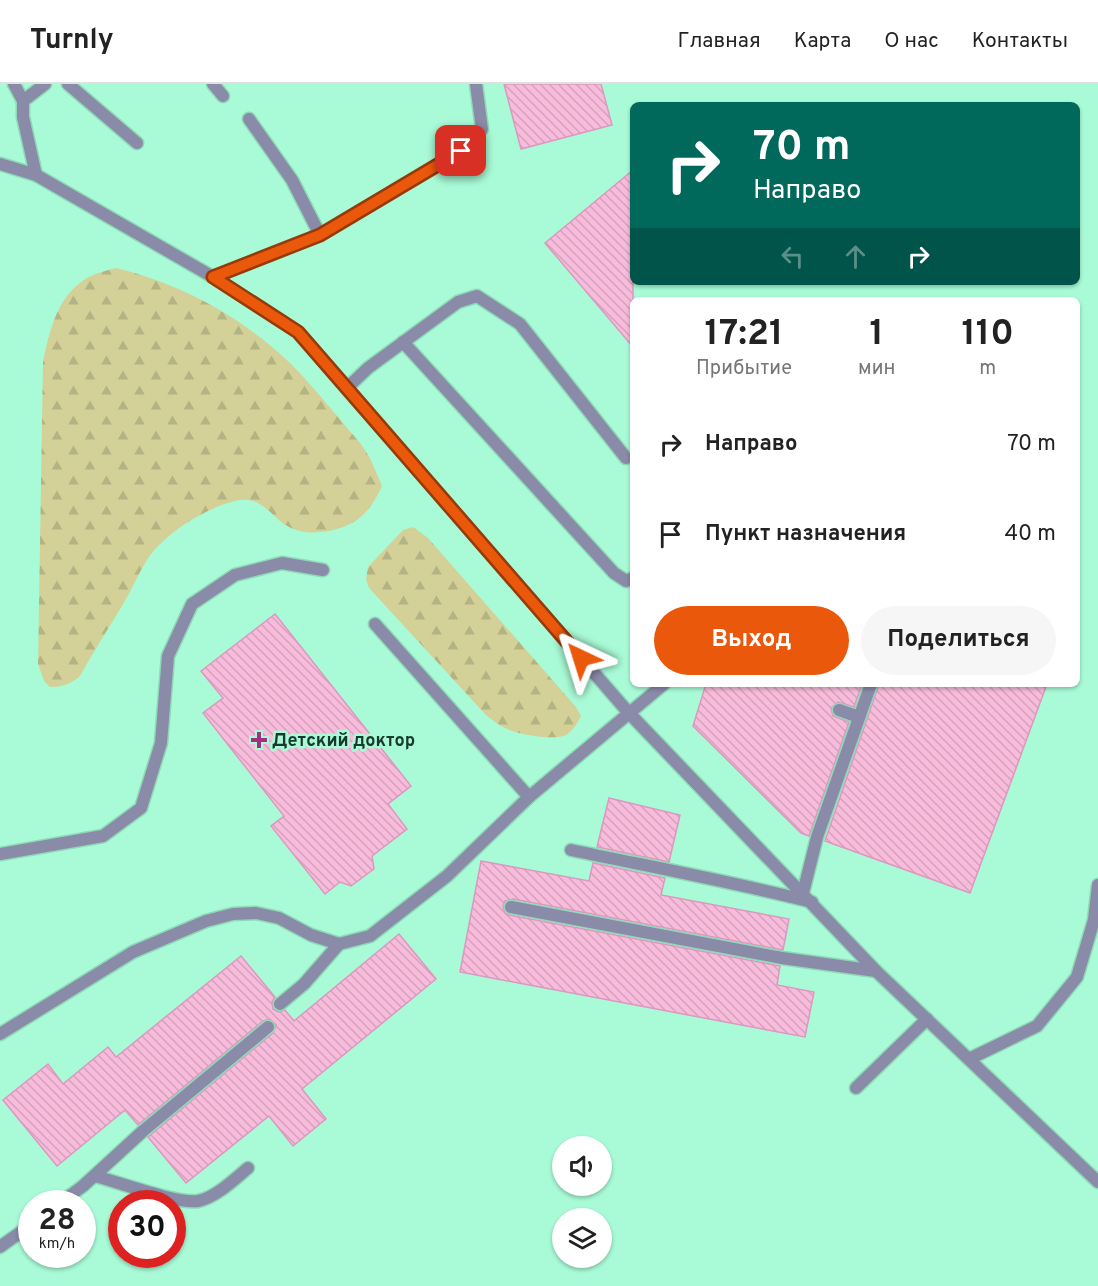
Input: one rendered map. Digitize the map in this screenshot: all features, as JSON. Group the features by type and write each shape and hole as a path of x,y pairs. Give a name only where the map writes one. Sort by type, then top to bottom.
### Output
{"street":[{"path":"14,84 24,101 23,117 36,175"},
{"path":"24,101 45,84"},
{"path":"68,84 137,143"},
{"path":"213,84 223,96"},
{"path":"213,277 320,235 461,151 482,129 476,85"},
{"path":"249,118 292,180 320,235"},
{"path":"0,164 36,175 213,277 298,332 628,712 876,970 1097,1181"},
{"path":"347,388 360,375 458,302 477,296 520,324 626,459"},
{"path":"403,342 614,573 626,580 630,579"},
{"path":"0,854 103,836 141,808 161,743 168,656 192,604 235,576 282,563 323,570"},
{"path":"375,624 529,797"},
{"path":"0,1034 133,952 215,918 256,913 279,918 310,935 339,944 370,936 447,876 529,797 659,687"},
{"path":"803,893 817,837 870,687"},
{"path":"839,710 859,717"},
{"path":"572,850 812,902"},
{"path":"969,1059 1037,1026 1077,977 1094,920 1098,885"},
{"path":"511,907 782,958 876,970"},
{"path":"280,1004 304,984 339,944"},
{"path":"856,1088 927,1019"},
{"path":"77,1190 143,1131 268,1027"},
{"path":"95,1176 180,1200 199,1201 223,1189 248,1168"},
{"path":"0,1247 18,1234"}],"green space":[{"path":"116,268 164,283 210,304 272,347 318,393 361,444 382,486 373,503 362,516 348,525 329,531 299,531 282,523 259,504 244,500 223,505 200,515 178,529 151,554 80,676 66,684 50,687 44,681 38,664 43,362 57,312 71,291 93,275"},
{"path":"413,527 428,538 576,707 581,716 569,733 561,737 535,736 510,730 495,722 485,714 369,588 366,579 368,567 403,530"}],"building":[{"path":"504,84 601,84 612,125 521,149"},
{"path":"630,172 630,285 633,285 633,297 630,297 630,343 545,243"},
{"path":"275,614 411,786 388,804 407,829 372,856 374,869 351,886 340,882 325,894 271,826 284,816 203,713 223,698 201,671"},
{"path":"705,687 861,687 854,707 838,702 831,708 833,716 849,722 809,836 801,833 693,726"},
{"path":"878,687 1046,687 970,893 825,841"},
{"path":"609,798 680,815 669,862 597,847"},
{"path":"481,861 589,881 593,863 665,878 661,895 789,919 783,950 513,899 505,901 503,906 505,913 509,915 780,966 777,985 814,992 805,1037 460,972"},
{"path":"399,934 436,979 302,1089 326,1119 293,1146 269,1116 186,1183 148,1137 273,1033 276,1025 270,1019 263,1021 138,1125 125,1110 57,1166 3,1100 48,1064 63,1084 108,1047 116,1057 241,956 275,997 272,1002 273,1009 278,1012 285,1010 294,1021"}],"place":[{"name":"Детский доктор","path":"259,740"}],"route":[{"path":"461,151 320,235 213,277 298,332 581,658"}]}
